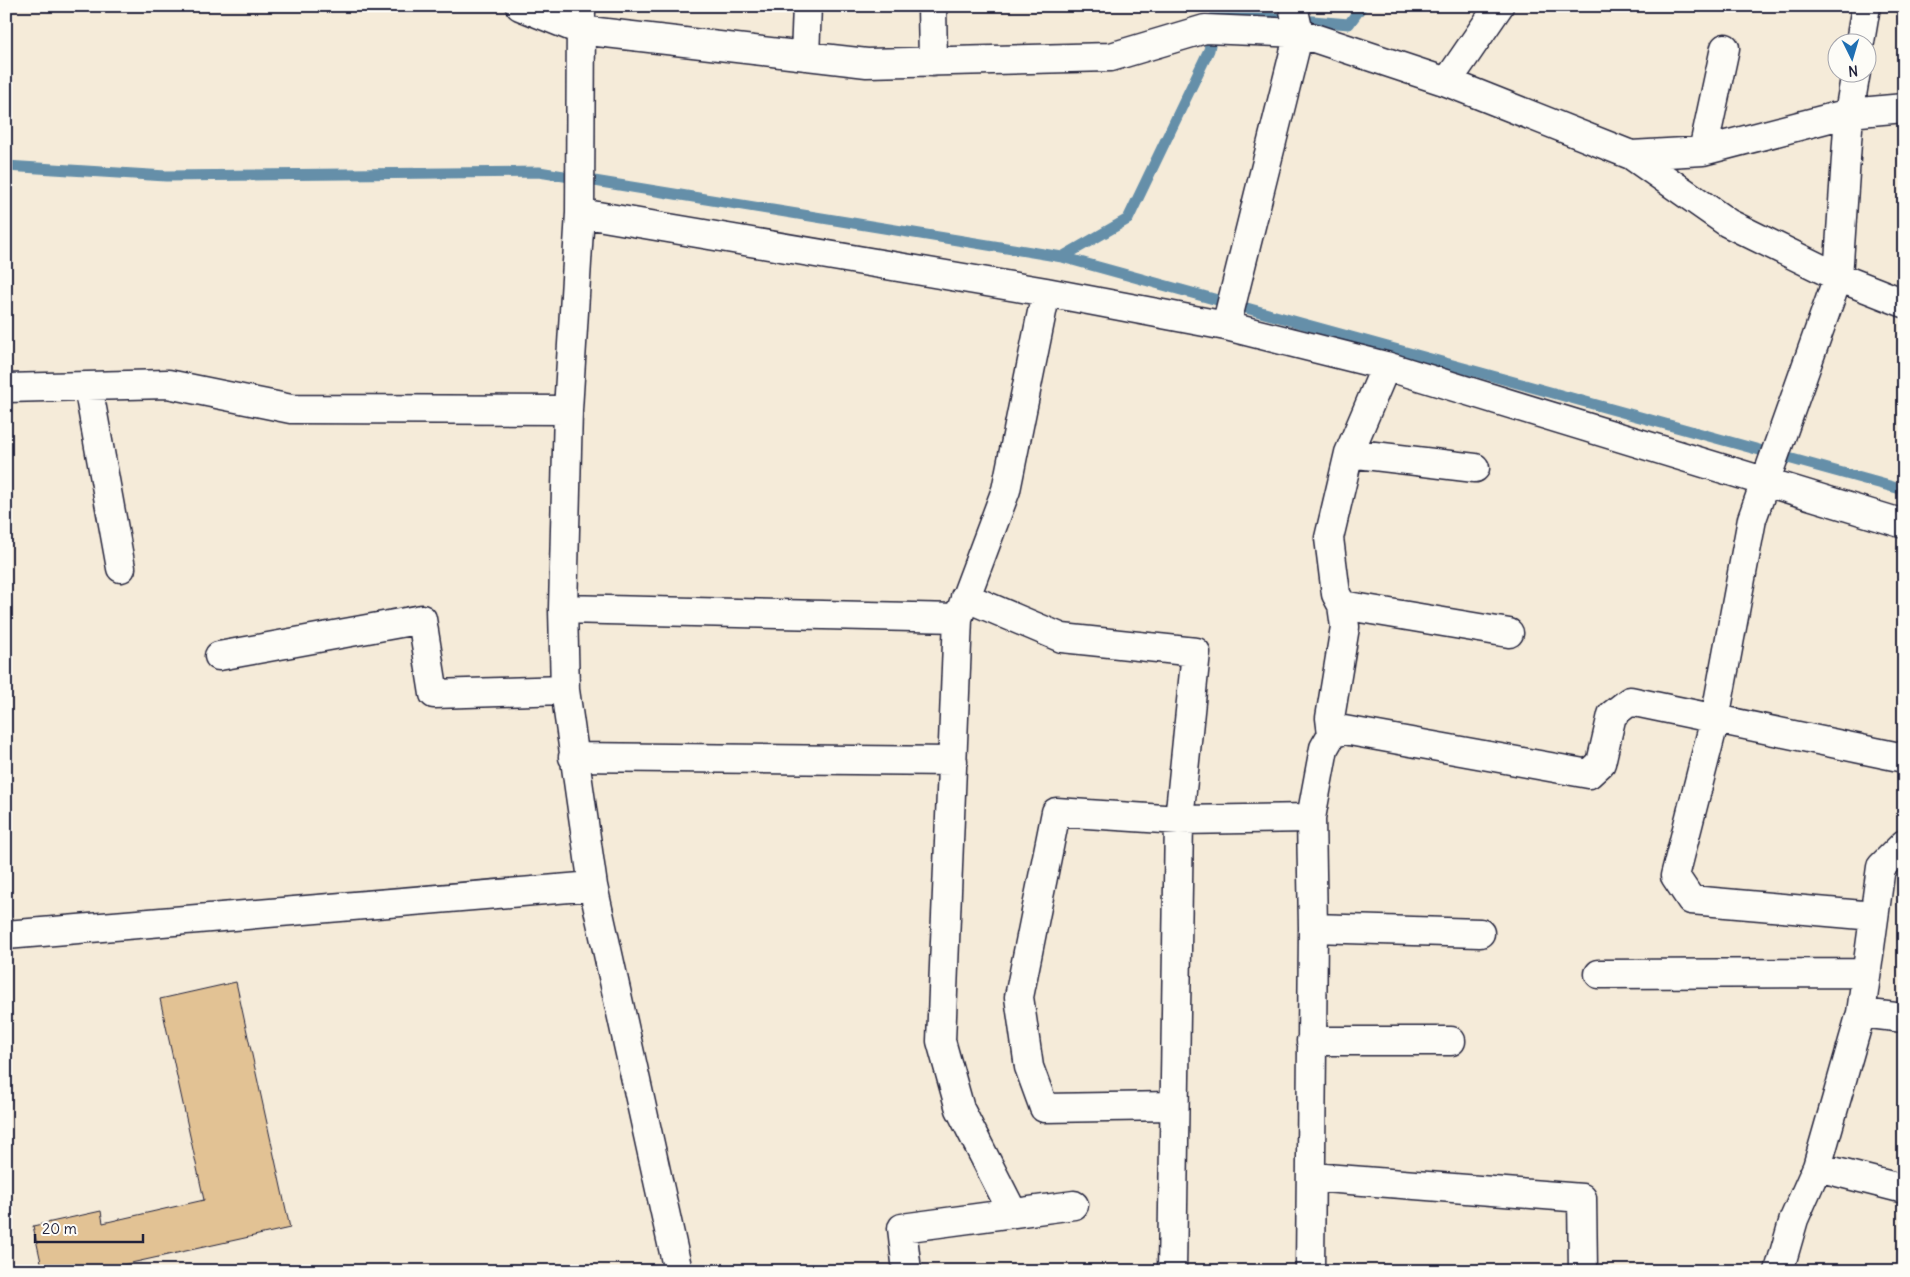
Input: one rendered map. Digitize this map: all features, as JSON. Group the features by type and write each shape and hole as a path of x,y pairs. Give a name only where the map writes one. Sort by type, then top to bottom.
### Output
{"street":[{"path":"520,6 805,56 867,63 1111,58 1205,29 1299,32 1447,82 1631,155 1728,223 1838,277 1904,303"},
{"path":"805,56 807,6"},
{"path":"932,6 933,62"},
{"path":"1227,324 1299,32 1293,6"},
{"path":"1447,82 1499,6"},
{"path":"1862,32 1866,6"},
{"path":"581,18 580,208 568,410 562,609 565,690 573,757 593,886 678,1271"},
{"path":"1703,150 1724,48"},
{"path":"1854,82 1849,113 1838,277 1752,519 1716,719 1675,876 1691,900 1874,916"},
{"path":"1631,155 1703,150 1849,113 1904,108"},
{"path":"580,208 1227,324 1386,366 1767,479 1904,524"},
{"path":"1013,1213 960,1109 941,1041 953,762 962,608 1006,490 1046,292"},
{"path":"1310,1271 1312,1177 1311,818 1324,748 1332,734 1330,718 1345,627 1342,605 1336,594 1329,538 1349,453 1386,366"},
{"path":"6,388 168,384 291,409 568,410"},
{"path":"88,386 121,568"},
{"path":"1349,453 1475,468"},
{"path":"1342,605 1509,634"},
{"path":"562,609 962,608 1062,638 1196,652 1179,820 1173,1106 1172,1271"},
{"path":"219,656 422,618 434,694 565,690"},
{"path":"1332,734 1344,730 1589,774 1601,763 1612,715 1630,701 1904,758"},
{"path":"573,757 953,762"},
{"path":"1173,1106 1044,1108 1029,1067 1019,997 1056,812 1179,820 1311,818"},
{"path":"1779,1271 1794,1219 1817,1167 1861,1013 1881,867 1904,844"},
{"path":"6,935 593,886"},
{"path":"1312,928 1480,933"},
{"path":"1599,974 1866,973"},
{"path":"1861,1013 1904,1018"},
{"path":"1311,1041 1451,1041"},
{"path":"1817,1167 1904,1189"},
{"path":"1312,1177 1582,1198 1583,1271"},
{"path":"907,1271 902,1228 1074,1205"}],"building":[{"path":"236,982 290,1228 95,1271 43,1271 33,1226 101,1211 103,1223 204,1200 160,999"}],"waterway":[{"path":"1062,257 1128,219 1209,50 1216,13 1349,24 1362,6"},
{"path":"6,166 166,176 539,172 1062,257 1904,490"}]}
